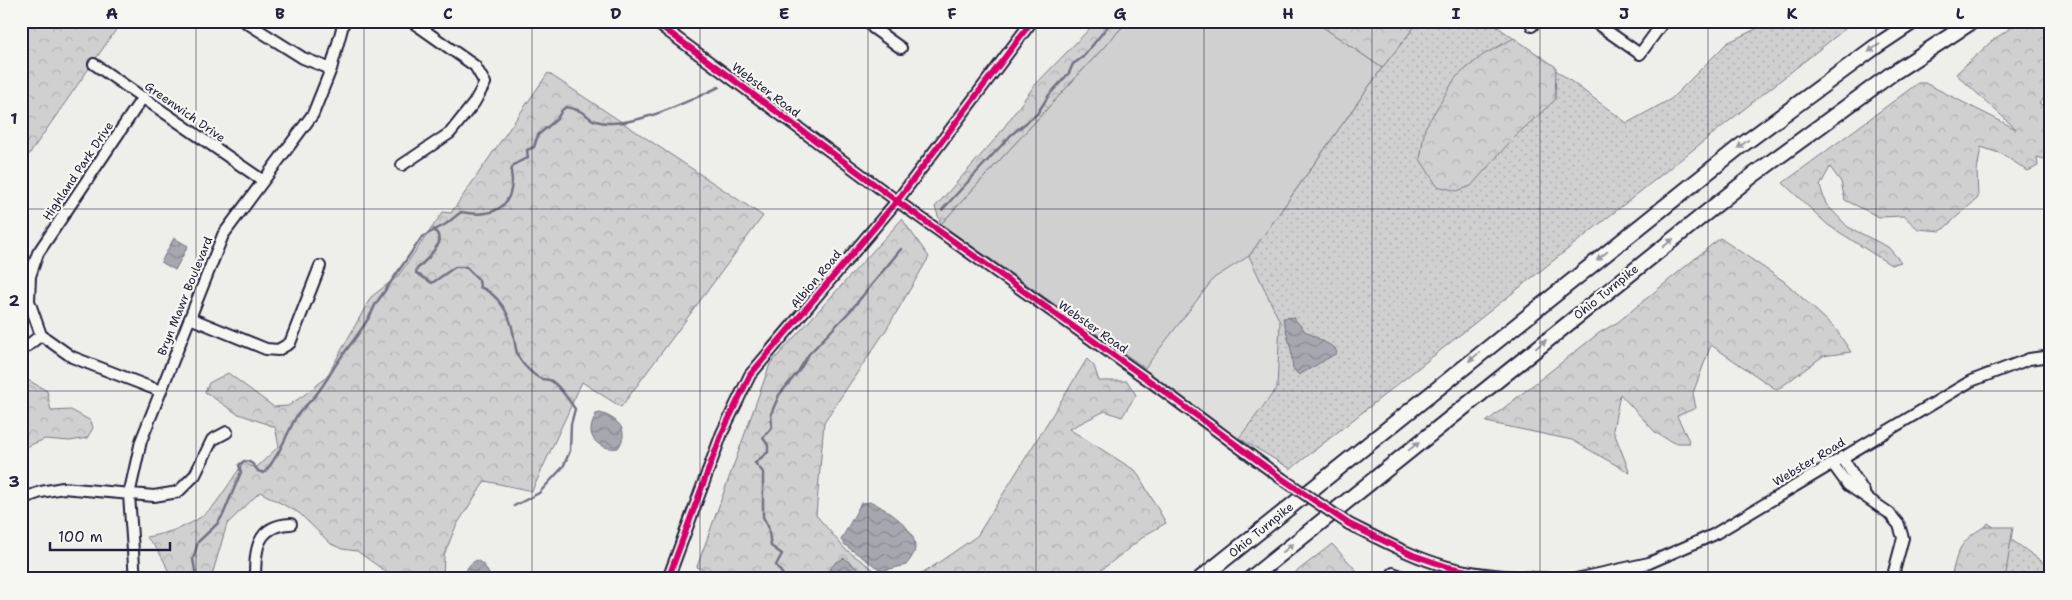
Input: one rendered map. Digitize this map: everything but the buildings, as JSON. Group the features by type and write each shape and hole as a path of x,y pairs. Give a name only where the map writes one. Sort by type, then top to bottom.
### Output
{"highway":[{"name":"Ohio Turnpike","path":"1200,579 1738,148 1875,47 1914,21"},
{"name":"Ohio Turnpike","path":"1250,579 1752,176 1890,74 1973,21"}],"street":[{"path":"244,21 303,58 331,69"},
{"name":"Bryn Mawr Boulevard","path":"134,577 129,495 141,441 223,235 262,180 314,114 331,69 344,21"},
{"path":"402,165 450,133 474,102 485,83 475,66 411,21"},
{"name":"Webster Road","path":"654,21 897,201 1154,384 1281,478 1350,524 1413,555 1448,567 1485,575 1552,579"},
{"path":"670,32 678,21"},
{"path":"869,21 873,28 901,48"},
{"name":"Albion Road","path":"668,579 722,434 750,375 897,201 1032,21"},
{"path":"1593,21 1640,54 1664,21"},
{"name":"Greenwich Drive","path":"94,64 262,180"},
{"name":"Highland Park Drive","path":"41,335 29,301 30,276 38,253 143,97"},
{"path":"190,318 266,349 278,350 290,344 320,266"},
{"path":"21,351 41,335 72,357 160,391"},
{"name":"Webster Road","path":"1576,579 1641,565 1663,558 1713,535 1971,381 2029,360 2051,356"},
{"path":"21,499 41,492 63,488 154,496 178,492 195,475 212,440 227,432"},
{"path":"1842,457 1868,497"},
{"path":"1832,463 1848,485 1889,513 1899,525 1903,538 1892,579"},
{"path":"255,579 255,554 260,540 270,529 279,524 291,524"},
{"path":"1393,574 1409,579"},
{"path":"117,579 134,577"}],"shaded area":[{"path":"1249,256 1280,322 1277,388 1239,438 1150,376 1145,368 1214,278"}],"green space":[{"path":"21,21 122,21 21,166"},
{"path":"1097,21 1128,21 941,224 935,207 997,137 1034,86"},
{"path":"1128,21 1314,21 1382,68 1249,256 1214,278 1145,368 941,224"},
{"path":"1314,21 1419,21 1382,68"},
{"path":"1419,21 1490,21 1627,123 1671,99 1727,43 1772,21 1855,21 1291,469 1239,438 1277,388 1280,322 1249,256 1382,68"},
{"path":"2021,21 2051,21 2051,92 2039,103 2051,111 2051,161 2037,157 2038,166 2028,171 2002,154 1981,147 1977,171 1978,198 1941,231 1918,229 1904,216 1879,217 1845,200 1841,182 1830,167 1820,186 1826,204 1848,227 1888,247 1901,262 1891,265 1828,225 1783,183 1918,83 1925,83 2016,129 1956,74 1993,40"},
{"path":"1514,38 1556,67 1555,100 1514,137 1471,186 1457,191 1437,186 1420,159 1425,128 1456,77 1483,55"},
{"path":"548,73 763,216 621,407 582,382 532,491 485,481 456,526 444,555 443,579 396,579 357,551 342,549 331,544 299,513 260,492 227,524 212,575 213,579 170,579 167,567 161,556 146,537 174,530 201,517 215,504 244,462 250,466 257,467 279,446 275,427 236,413 205,392 209,383 228,373 274,407 288,406 326,378 371,297 398,276 443,212 451,213"},
{"path":"902,219 929,257 886,330 824,422 816,515 845,549 881,575 922,574 977,536 1087,359 1094,366 1099,381 1127,381 1136,395 1122,417 1105,411 1069,429 1136,471 1166,523 1147,534 1090,579 723,579 697,567 770,364"},
{"path":"1720,238 1785,282 1835,328 1851,352 1823,356 1777,390 1711,345 1693,393 1696,408 1677,416 1690,443 1674,443 1656,433 1620,394 1613,430 1630,473 1572,440 1486,422 1599,333 1618,322"},
{"path":"21,376 47,391 51,411 71,410 91,421 93,428 87,438 70,441 45,439 21,449 21,413 24,410 24,405 21,402"},
{"path":"1988,523 2051,568 2051,579 2014,579 2007,574 2005,579 1947,579"},
{"path":"1984,527 2013,527 2005,579 1951,579 1960,548 1969,537"},
{"path":"1332,544 1357,571 1343,579 1287,579"}],"water":[{"path":"174,238 188,246 175,270 161,262"},
{"path":"1293,317 1305,331 1335,348 1337,353 1299,375 1293,369 1291,350 1283,318"},
{"path":"600,413 612,418 620,426 623,436 618,448 605,447 594,439 591,430 596,414"},
{"path":"872,502 899,520 914,540 915,550 906,565 882,571 846,546 841,540 861,503"},
{"path":"844,558 862,572 862,579 822,579 835,563"},
{"path":"477,560 484,565 489,574 489,579 465,579 468,568"}],"waterway":[{"path":"942,210 1011,135 1037,114 1049,95 1069,73 1073,64 1083,57 1112,21"},
{"path":"199,579 196,576 193,559 198,542 217,524 223,515 241,472 239,465 244,461 249,462 258,471 264,473 278,453 296,417 322,387 422,237 446,224 461,212 488,213 502,206 511,191 512,167 528,158 527,150 534,147 538,135 557,119 566,107 582,112 593,120 607,123 622,122 657,114 719,87"},
{"path":"434,229 438,235 439,243 417,269 416,273 432,283 455,267 466,267 479,280 480,287 492,294 502,305 509,318 521,361 536,376 551,380 565,394 575,409 571,424 570,451 563,467 539,493 514,506"},
{"path":"783,579 783,575 776,565 782,554 771,546 768,526 763,517 763,472 755,463 768,452 768,445 763,438 772,427 771,414 779,395 798,372 809,354 851,310 901,249"}],"cycle path":[{"path":"654,21 897,201 1154,384 1281,478 1349,524 1413,555 1448,567 1485,575 1552,579"},
{"path":"668,579 722,433 750,375 897,201 1032,21"}]}
